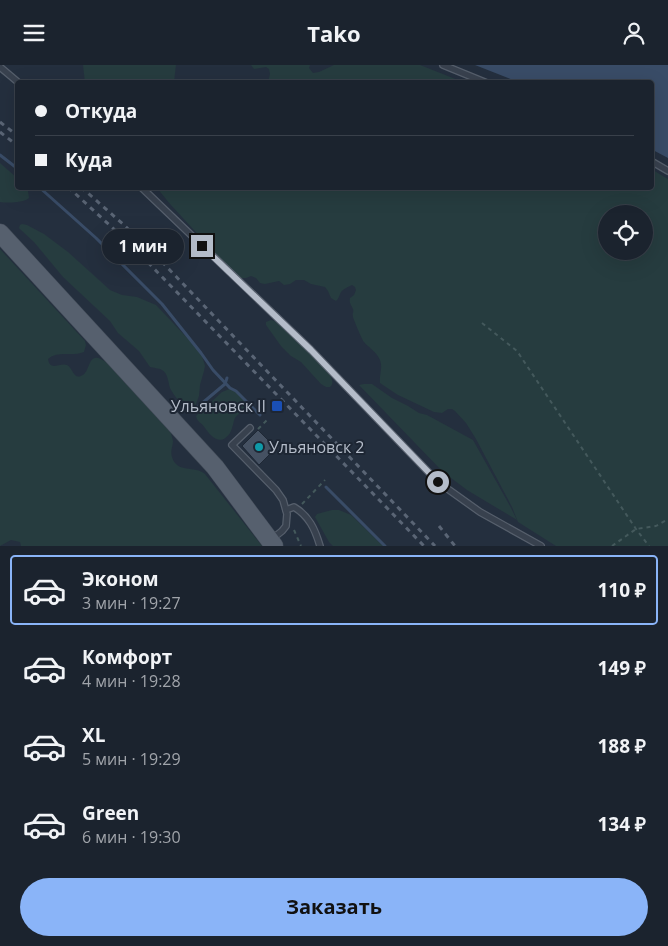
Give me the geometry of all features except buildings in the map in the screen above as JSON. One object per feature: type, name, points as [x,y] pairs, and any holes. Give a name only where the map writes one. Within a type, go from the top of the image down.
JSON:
[{"type":"main road","points":[[0,233],[215,467],[272,543]]},
{"type":"lane","points":[[443,65],[480,80]]},
{"type":"lane","points":[[0,67],[15,80]]},
{"type":"lane","points":[[654,163],[668,171]]},
{"type":"lane","points":[[144,190],[311,350],[438,482],[480,512],[541,546]]},
{"type":"lane","points":[[250,428],[232,445],[281,495],[286,509],[286,526],[272,543]]},
{"type":"lane","points":[[286,509],[294,507],[307,517],[316,533],[320,546]]},
{"type":"path","points":[[482,323],[517,351],[649,546]]},
{"type":"path","points":[[257,430],[267,421]]},
{"type":"path","points":[[306,500],[324,481]]},
{"type":"path","points":[[612,546],[636,529],[656,526],[668,519]]},
{"type":"path","points":[[287,520],[294,529],[301,546]]},
{"type":"green space","points":[[83,65],[176,65],[174,80],[85,80]]},
{"type":"green space","points":[[251,65],[310,65],[309,68],[313,73],[334,65],[420,65],[458,80],[268,80],[269,69],[266,67],[254,69]]},
{"type":"green space","points":[[0,163],[15,176],[15,190],[27,190],[29,198],[19,202],[0,202]]},
{"type":"green space","points":[[654,171],[668,179],[668,546],[556,546],[518,522],[476,439],[466,423],[455,411],[448,409],[442,413],[434,412],[398,395],[380,383],[380,360],[377,354],[363,340],[353,317],[350,298],[354,295],[355,287],[352,285],[343,290],[336,301],[331,298],[325,287],[311,284],[304,280],[296,280],[284,285],[279,281],[265,284],[260,283],[251,276],[241,278],[228,267],[159,190],[654,190]]},
{"type":"green space","points":[[22,224],[44,234],[68,252],[110,290],[122,295],[137,297],[156,305],[190,341],[202,356],[205,366],[199,396],[193,407],[186,406],[179,401],[170,388],[164,371],[150,367],[139,351],[118,333],[110,321],[63,277],[34,242],[19,228]]},
{"type":"green space","points":[[0,249],[85,341],[84,352],[52,356],[48,359],[49,363],[53,366],[67,365],[78,377],[84,374],[93,359],[101,359],[108,364],[171,433],[173,441],[171,455],[174,462],[178,466],[201,471],[205,474],[262,546],[21,546],[20,542],[11,540],[0,546]]},
{"type":"green space","points":[[275,321],[324,367],[332,380],[330,387],[321,384],[301,362],[291,356],[281,346],[266,325],[266,322]]},
{"type":"green space","points":[[372,384],[419,413],[427,415],[473,440],[517,520],[467,490],[443,472],[359,385]]},
{"type":"green space","points":[[232,388],[244,397],[244,406],[235,418],[230,433],[227,437],[220,440],[211,435],[198,421],[196,416],[222,392]]},
{"type":"green space","points":[[339,510],[351,515],[383,546],[333,546],[315,517],[317,514]]},
{"type":"water","points":[[475,65],[668,65],[668,158],[654,151],[654,80],[513,80]]},
{"type":"waterway","points":[[0,155],[15,167]]},
{"type":"waterway","points":[[42,190],[96,238],[162,304],[213,370],[260,415]]},
{"type":"waterway","points":[[194,410],[225,384],[227,378]]},
{"type":"waterway","points":[[326,487],[385,546]]},
{"type":"railway","points":[[0,122],[15,134]]},
{"type":"railway","points":[[0,132],[15,144]]},
{"type":"railway","points":[[71,190],[128,242],[424,546]]},
{"type":"railway","points":[[84,190],[164,264],[435,546]]},
{"type":"railway","points":[[439,526],[455,546]]},
{"type":"place","name":"Ульяновск II","points":[[277,406]]},
{"type":"place","name":"Ульяновск 2","points":[[259,447]]},
{"type":"route","points":[[202,246],[311,350],[438,482]]}]
